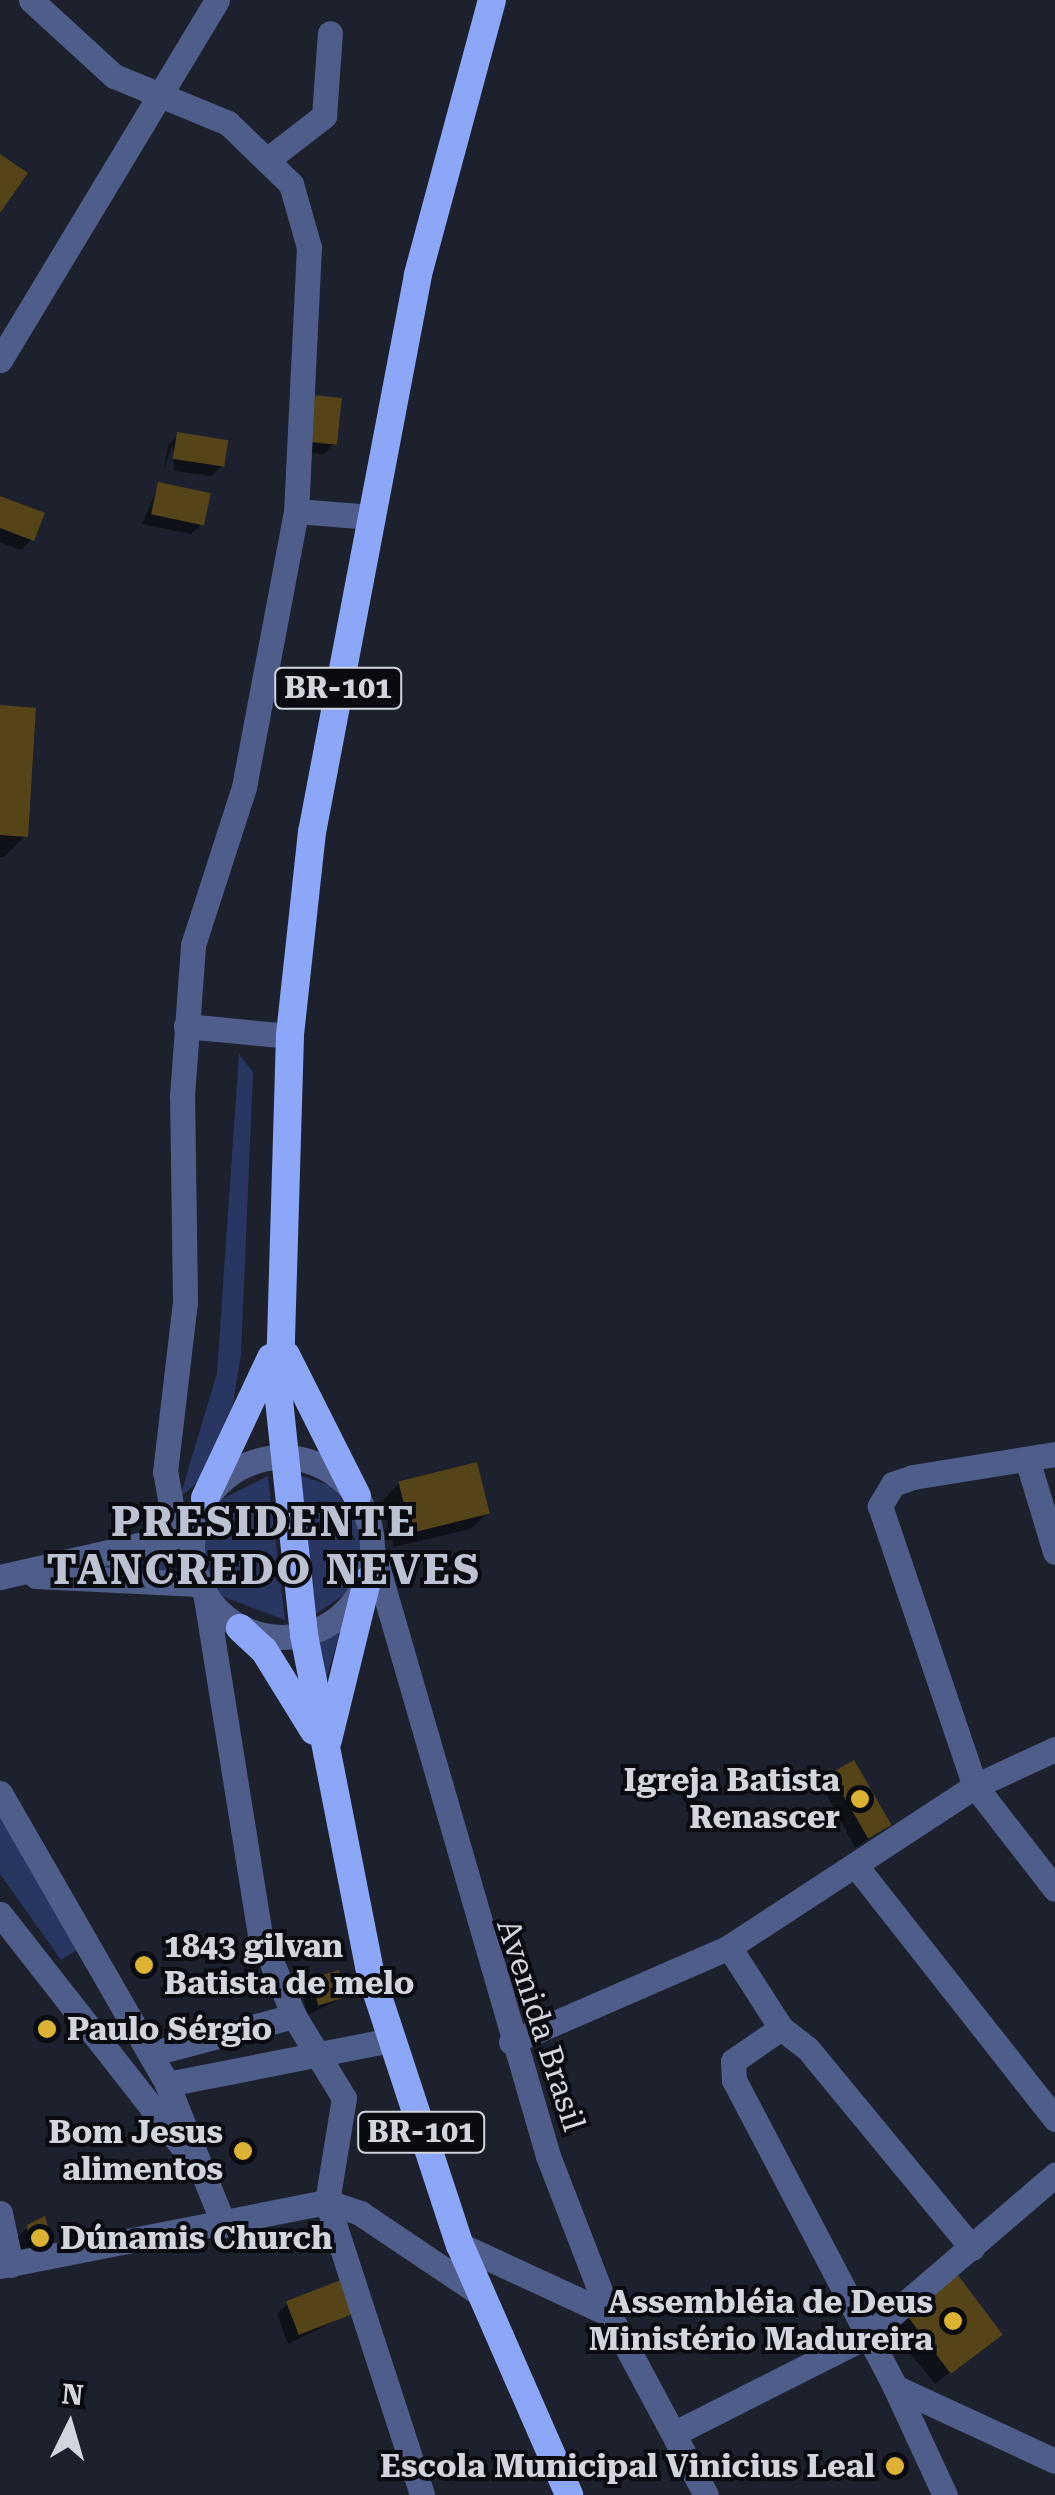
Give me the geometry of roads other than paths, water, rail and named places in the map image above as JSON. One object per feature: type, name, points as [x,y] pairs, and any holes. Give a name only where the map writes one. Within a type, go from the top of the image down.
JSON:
[{"type":"highway","name":"BR-101","points":[[492,0],[418,275],[312,832],[290,1036],[279,1332],[281,1456],[304,1636],[391,2040],[460,2245],[569,2495]]},
{"type":"highway","points":[[279,1332],[315,1428],[358,1496]]},
{"type":"highway","points":[[205,1498],[244,1431],[279,1332]]},
{"type":"highway","points":[[326,1751],[367,1581]]},
{"type":"highway","points":[[240,1628],[264,1650],[326,1751]]},
{"type":"street","points":[[31,0],[114,76],[153,96],[228,122],[272,156],[292,184],[309,247],[296,512],[244,787],[198,911],[186,1026],[185,1303],[165,1492],[192,1529],[260,1934],[294,2016],[319,2056],[347,2120],[327,2202],[422,2495]]},
{"type":"street","points":[[0,360],[22,316],[153,96],[217,0]]},
{"type":"street","points":[[272,156],[324,116],[330,34]]},
{"type":"street","points":[[0,300],[22,316]]},
{"type":"street","points":[[296,512],[372,516]]},
{"type":"street","points":[[186,1026],[290,1036]]},
{"type":"street","points":[[1055,1454],[914,1477],[894,1484],[880,1506],[975,1786],[1055,1890]]},
{"type":"street","points":[[192,1529],[205,1498],[226,1476],[281,1456],[310,1461],[358,1496]]},
{"type":"street","points":[[1028,1459],[1055,1552]]},
{"type":"street","name":"Avenida Brasil","points":[[358,1496],[511,2042],[609,2314],[706,2495]]},
{"type":"street","points":[[5,1576],[192,1529]]},
{"type":"street","points":[[5,1576],[202,1591],[240,1628],[304,1636],[330,1624],[367,1581],[373,1552]]},
{"type":"street","points":[[511,2042],[729,1947],[975,1786],[1055,1749]]},
{"type":"street","points":[[0,1793],[167,2084],[224,2225]]},
{"type":"street","points":[[856,1866],[1055,2118]]},
{"type":"street","points":[[0,1914],[197,2166]]},
{"type":"street","points":[[729,1947],[781,2028],[850,2089],[972,2248]]},
{"type":"street","points":[[150,2054],[294,2016]]},
{"type":"street","points":[[781,2028],[732,2060],[734,2080],[895,2387],[945,2495]]},
{"type":"street","points":[[167,2084],[391,2040]]},
{"type":"street","points":[[675,2433],[867,2336],[1055,2175]]},
{"type":"street","points":[[0,2214],[6,2266],[327,2202],[360,2213],[479,2293]]},
{"type":"street","points":[[460,2245],[609,2314]]},
{"type":"street","points":[[895,2387],[1055,2460]]},
{"type":"place","name":"Igreja Batista Renascer","points":[[860,1799]]},
{"type":"place","name":"1843 gilvan Batista de melo","points":[[144,1965]]},
{"type":"place","name":"Paulo Sérgio","points":[[47,2029]]},
{"type":"place","name":"Bom Jesus alimentos","points":[[243,2151]]},
{"type":"place","name":"Dúnamis Church","points":[[40,2238]]},
{"type":"place","name":"Assembléia de Deus Ministério Madureira","points":[[953,2321]]},
{"type":"place","name":"Escola Municipal Vinicius Leal","points":[[895,2466]]},
{"type":"district","name":"PRESIDENTE TANCREDO NEVES","points":[[264,1546]]}]
